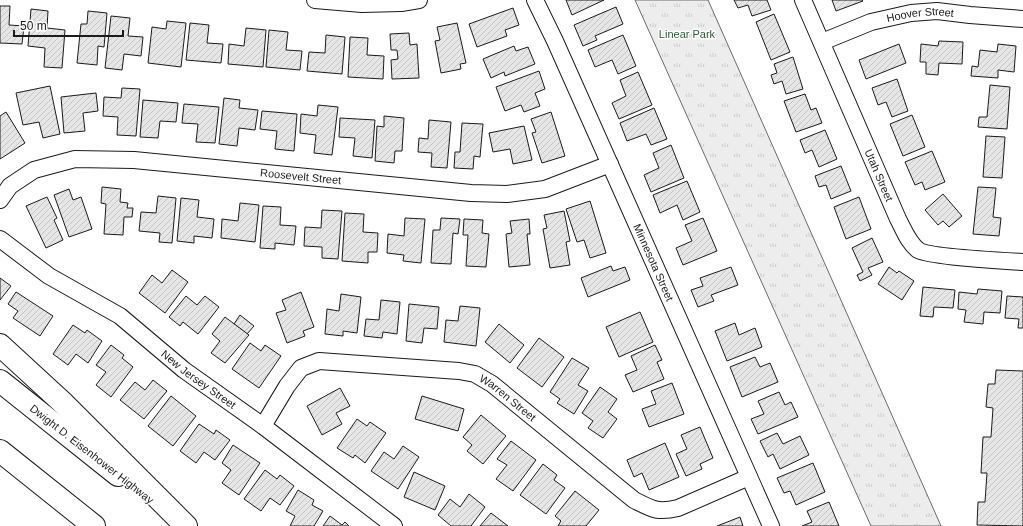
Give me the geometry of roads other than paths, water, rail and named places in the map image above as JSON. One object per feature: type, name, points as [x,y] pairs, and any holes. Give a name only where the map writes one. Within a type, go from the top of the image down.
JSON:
[{"type":"highway","points":[[0,345],[62,402],[185,526]]},
{"type":"highway","name":"Dwight D. Eisenhower Highway","points":[[0,381],[185,526]]},
{"type":"highway","points":[[1,452],[94,526]]},
{"type":"street","points":[[315,0],[362,4],[401,3],[419,0]]},
{"type":"street","name":"Minnesota Street","points":[[535,0],[610,164],[771,526]]},
{"type":"street","name":"Utah Street","points":[[803,0],[908,240],[919,251],[934,255],[1023,262]]},
{"type":"street","name":"Hoover Street","points":[[822,42],[871,22],[911,13],[937,11],[1023,19]]},
{"type":"street","name":"Roosevelt Street","points":[[0,200],[10,186],[34,170],[75,159],[134,160],[471,192],[507,194],[544,189],[610,164]]},
{"type":"street","name":"New Jersey Street","points":[[0,239],[49,276],[120,316],[184,370],[262,426],[394,526]]},
{"type":"street","name":"Warren Street","points":[[262,426],[287,386],[301,368],[320,361],[459,371],[475,374],[492,384],[634,500],[652,509],[666,511],[678,508],[749,478]]},
{"type":"park label","name":"Linear Park","points":[[687,34]]}]
